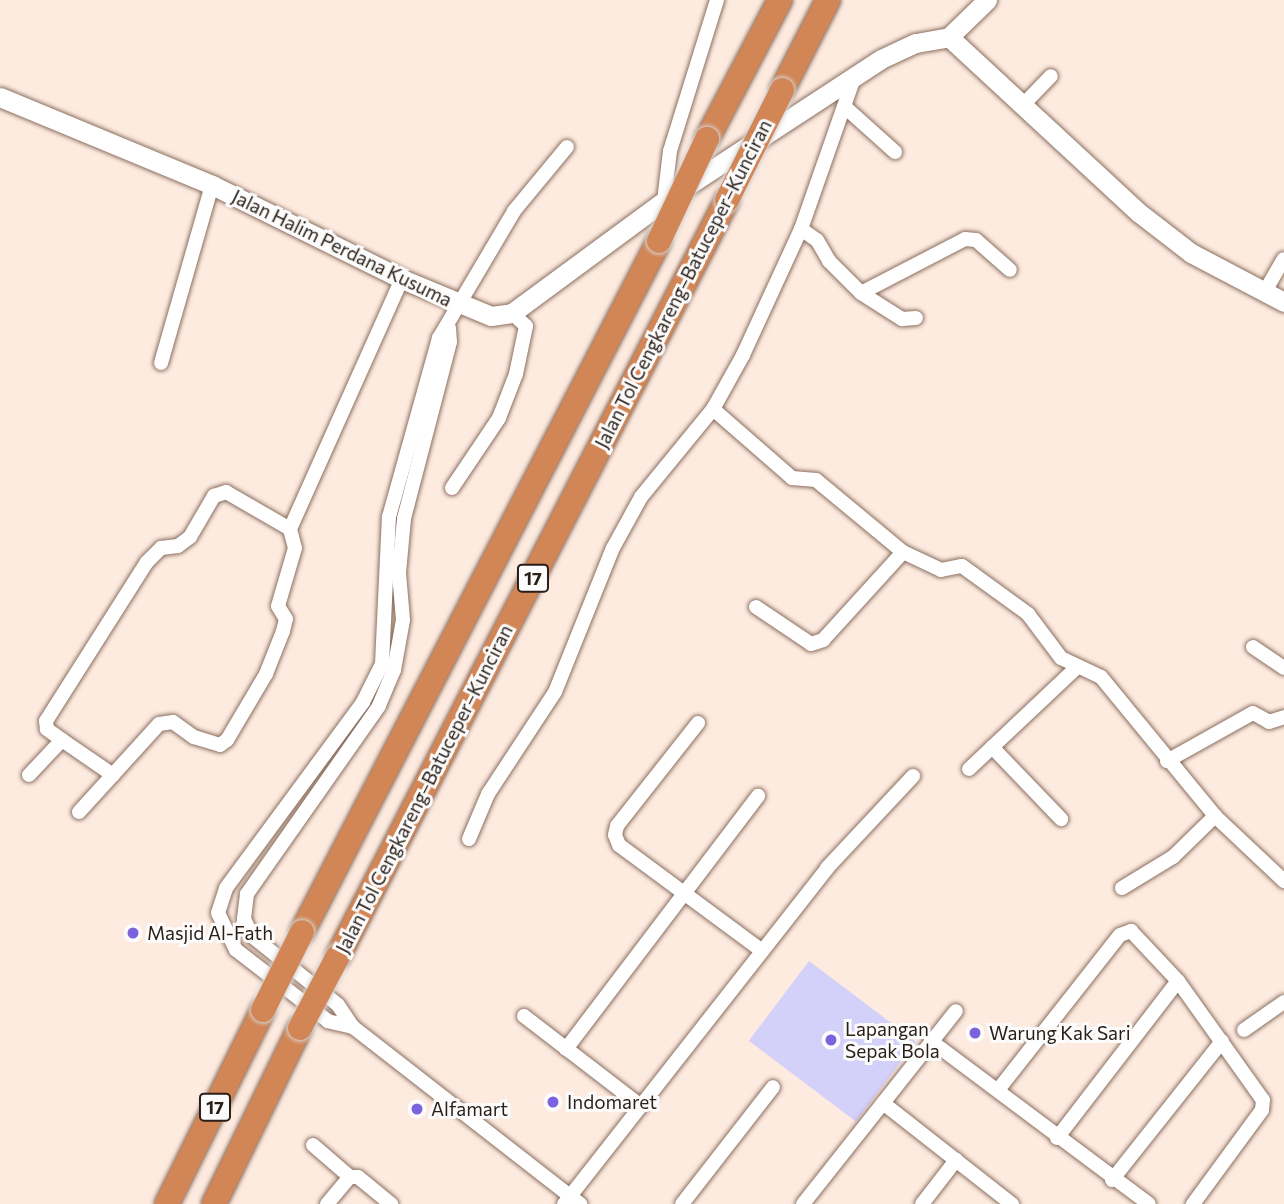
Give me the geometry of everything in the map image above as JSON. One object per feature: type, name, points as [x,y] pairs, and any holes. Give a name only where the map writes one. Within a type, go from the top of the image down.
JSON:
[{"type":"highway","name":"17","points":[[167,1204],[302,932],[659,241],[780,0]]},
{"type":"highway","name":"Jalan Tol Cengkareng–Batuceper–Kunciran","points":[[214,1204],[300,1028],[828,0]]},
{"type":"main road","points":[[512,313],[664,201],[854,78],[916,43],[949,37],[987,0]]},
{"type":"main road","points":[[949,37],[1138,212],[1191,253],[1284,302]]},
{"type":"main road","name":"Jalan Halim Perdana Kusuma","points":[[0,97],[212,186],[457,305],[491,316],[512,313]]},
{"type":"street","points":[[664,201],[670,151],[717,0]]},
{"type":"street","points":[[1023,105],[1051,76]]},
{"type":"street","points":[[469,839],[488,794],[555,692],[612,548],[641,497],[713,409],[801,229],[846,108],[854,78]]},
{"type":"street","points":[[846,108],[895,152]]},
{"type":"street","points":[[567,147],[514,212],[457,305],[449,328],[450,342],[404,519],[399,573],[403,620],[394,670],[379,706],[242,906],[252,936],[338,1004],[353,1027],[571,1201],[641,1106],[827,868],[913,776]]},
{"type":"street","points":[[161,363],[212,186]]},
{"type":"street","points":[[801,229],[817,240],[830,261],[861,293],[902,319],[916,318]]},
{"type":"street","points":[[861,293],[965,239],[976,240],[1010,270]]},
{"type":"street","points":[[1264,293],[1284,259]]},
{"type":"street","points":[[79,812],[159,724],[173,722],[194,737],[220,745],[227,740],[266,674],[283,631],[286,619],[278,606],[295,548],[290,529],[402,279]]},
{"type":"street","points":[[452,488],[499,418],[516,374],[526,326],[512,313]]},
{"type":"street","points":[[353,1027],[328,1021],[236,950],[218,913],[226,888],[363,702],[382,664],[388,517],[439,338],[449,328]]},
{"type":"street","points":[[713,409],[792,478],[816,480],[903,552],[941,570],[956,564],[980,577],[1028,614],[1061,657],[1076,668],[1101,677],[1167,761],[1215,816],[1284,881]]},
{"type":"street","points":[[113,775],[47,729],[46,721],[147,562],[161,548],[178,547],[190,537],[214,496],[226,492],[290,529]]},
{"type":"street","points":[[756,607],[811,644],[823,640],[903,552]]},
{"type":"street","points":[[1253,647],[1284,668]]},
{"type":"street","points":[[969,769],[1076,668]]},
{"type":"street","points":[[1167,761],[1253,713],[1269,722],[1284,717]]},
{"type":"street","points":[[698,723],[617,825],[615,835],[619,845],[762,951]]},
{"type":"street","points":[[29,775],[62,740]]},
{"type":"street","points":[[992,747],[1061,819]]},
{"type":"street","points":[[566,1049],[758,796]]},
{"type":"street","points":[[1122,888],[1172,857],[1215,816]]},
{"type":"street","points":[[998,1090],[1120,935],[1131,931],[1141,938],[1178,981],[1263,1100],[1262,1110],[1193,1204]]},
{"type":"street","points":[[1057,1138],[1178,981]]},
{"type":"street","points":[[1244,1030],[1284,1002]]},
{"type":"street","points":[[803,1204],[956,1011]]},
{"type":"street","points":[[524,1016],[641,1106]]},
{"type":"street","points":[[931,1041],[1112,1180],[1149,1204]]},
{"type":"street","points":[[1112,1180],[1222,1041]]},
{"type":"street","points":[[682,1204],[773,1087]]},
{"type":"street","points":[[883,1103],[1012,1204]]},
{"type":"street","points":[[313,1145],[350,1177],[358,1177],[391,1204]]},
{"type":"street","points":[[922,1204],[956,1160]]},
{"type":"street","points":[[327,1204],[350,1177]]},
{"type":"shaded area","name":"Lapangan Sepak Bola","points":[[809,961],[916,1042],[856,1122],[749,1041]]},
{"type":"place","name":"Masjid Al-Fath","points":[[133,933]]},
{"type":"place","name":"Warung Kak Sari","points":[[975,1033]]},
{"type":"place","name":"Lapangan Sepak Bola","points":[[831,1040]]},
{"type":"place","name":"Indomaret","points":[[553,1102]]},
{"type":"place","name":"Alfamart","points":[[417,1109]]}]
